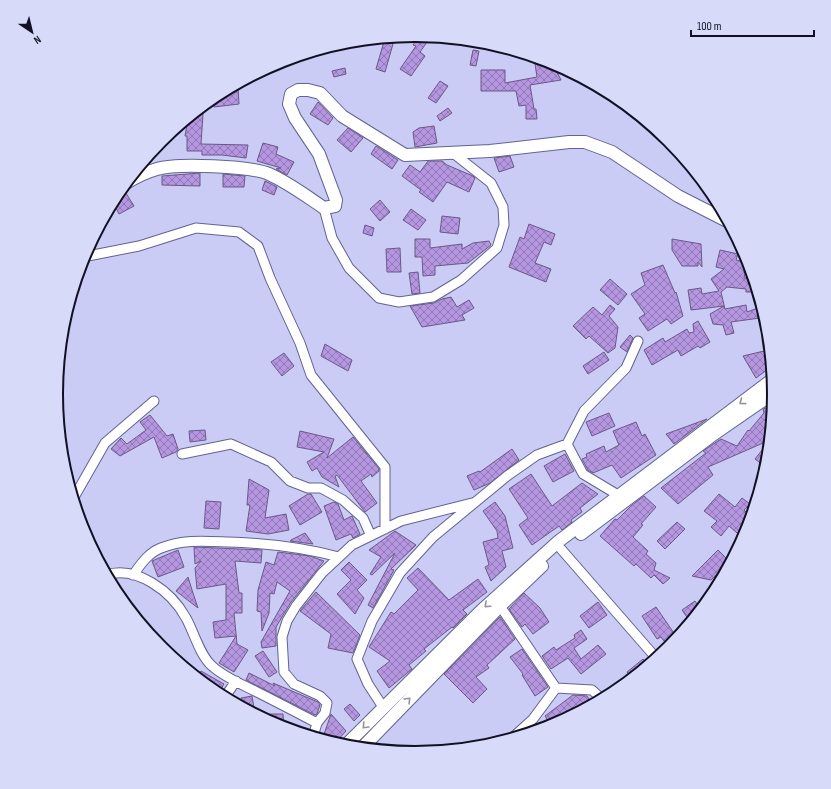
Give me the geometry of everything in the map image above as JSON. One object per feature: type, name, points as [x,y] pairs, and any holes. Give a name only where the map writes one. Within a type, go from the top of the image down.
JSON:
[{"type":"street","points":[[324,208],[334,206],[336,200],[319,154],[295,118],[289,104],[291,94],[298,90],[308,90],[320,93],[342,116],[405,155],[454,153],[585,142],[612,152],[678,196],[721,218]]},
{"type":"street","points":[[138,177],[158,168],[240,168],[268,174],[302,192],[324,208],[332,238],[349,268],[379,298],[399,302],[433,297],[461,280],[497,248],[504,225],[503,207],[491,182],[454,153]]},
{"type":"street","points":[[92,255],[139,246],[196,228],[239,232],[258,246],[270,278],[300,343],[311,375],[384,467],[385,529]]},
{"type":"street","points":[[383,707],[368,684],[357,659],[372,621],[400,573],[433,536],[507,476],[537,456],[567,444],[584,411],[626,368],[638,342]]},
{"type":"street","points":[[366,744],[500,606],[561,549],[622,497],[768,384]]},
{"type":"street","points":[[350,741],[482,610],[559,541],[768,397]]},
{"type":"street","points":[[77,492],[105,443],[154,401]]},
{"type":"street","points":[[182,454],[231,444],[271,462],[290,481],[308,488],[321,488],[343,500],[363,518],[372,536]]},
{"type":"street","points":[[567,444],[583,474],[622,497]]},
{"type":"street","points":[[314,732],[317,723],[325,713],[326,703],[320,696],[294,684],[284,672],[282,637],[287,621],[296,606],[322,572],[352,545],[401,521],[475,503]]},
{"type":"street","points":[[133,575],[144,559],[160,548],[188,541],[274,544],[313,550],[339,557]]},
{"type":"street","points":[[561,549],[654,654]]},
{"type":"street","points":[[112,574],[124,572],[147,579],[167,594],[186,617],[198,644],[212,666],[236,681],[317,723]]},
{"type":"street","points":[[500,606],[556,688]]},
{"type":"street","points":[[228,693],[236,681]]},
{"type":"street","points":[[556,688],[592,690],[598,696]]},
{"type":"street","points":[[521,731],[533,719],[556,688]]},
{"type":"building","points":[[415,42],[427,42],[420,52],[425,56],[411,76],[400,69],[416,46],[413,45]]},
{"type":"building","points":[[393,43],[385,72],[376,69],[383,44]]},
{"type":"building","points":[[473,50],[479,51],[476,66],[470,65]]},
{"type":"building","points":[[535,64],[557,72],[561,80],[530,85],[537,119],[526,119],[526,105],[519,106],[516,91],[481,91],[481,70],[505,70],[505,83],[537,77]]},
{"type":"building","points":[[345,68],[346,74],[334,77],[332,71]]},
{"type":"building","points":[[440,81],[448,86],[436,103],[428,98]]},
{"type":"building","points":[[238,90],[239,104],[214,107],[220,101]]},
{"type":"building","points":[[318,102],[333,118],[328,125],[310,114]]},
{"type":"building","points":[[448,108],[452,113],[440,121],[437,116]]},
{"type":"building","points":[[203,114],[201,144],[248,145],[246,158],[222,155],[202,155],[202,151],[187,151],[187,136],[185,136],[187,126]]},
{"type":"building","points":[[434,126],[437,143],[415,147],[413,132],[419,128]]},
{"type":"building","points":[[348,128],[363,138],[351,152],[337,140]]},
{"type":"building","points":[[263,143],[278,147],[276,154],[294,162],[287,175],[276,169],[281,168],[257,161]]},
{"type":"building","points":[[376,146],[398,160],[392,169],[371,154]]},
{"type":"building","points":[[510,156],[514,167],[499,172],[494,158]]},
{"type":"building","points":[[428,161],[442,161],[447,165],[473,176],[475,178],[469,192],[447,182],[433,202],[419,192],[421,190],[402,176],[410,165],[420,172]]},
{"type":"building","points":[[200,173],[200,186],[162,185],[162,176]]},
{"type":"building","points":[[223,174],[245,176],[244,187],[223,187]]},
{"type":"building","points":[[265,181],[277,187],[274,195],[262,190]]},
{"type":"building","points":[[126,193],[134,206],[119,214],[116,208]]},
{"type":"building","points":[[380,200],[390,212],[380,221],[370,209]]},
{"type":"building","points":[[411,209],[426,220],[418,230],[403,220]]},
{"type":"building","points":[[442,216],[460,218],[458,234],[440,232]]},
{"type":"building","points":[[529,224],[555,234],[551,245],[544,242],[535,263],[551,269],[546,282],[509,267],[520,237],[524,239]]},
{"type":"building","points":[[365,225],[374,228],[372,236],[363,233]]},
{"type":"building","points":[[415,239],[430,239],[430,248],[462,244],[462,249],[473,243],[489,241],[491,245],[468,263],[435,266],[435,275],[423,276],[422,257],[415,257]]},
{"type":"building","points":[[672,239],[701,244],[702,267],[698,262],[698,266],[682,266],[672,250]]},
{"type":"building","points":[[400,248],[401,272],[387,272],[386,249]]},
{"type":"building","points":[[720,250],[738,254],[736,260],[742,262],[745,271],[744,278],[748,278],[752,292],[746,292],[746,289],[727,287],[721,292],[725,309],[746,305],[747,312],[757,308],[759,318],[731,322],[734,333],[726,335],[723,325],[713,324],[710,314],[724,306],[691,310],[688,290],[701,288],[702,294],[719,291],[711,279],[724,269],[716,267]]},
{"type":"building","points":[[663,265],[675,293],[676,292],[683,316],[671,324],[667,319],[648,331],[639,318],[645,314],[631,294],[645,285],[641,273]]},
{"type":"building","points":[[418,272],[420,293],[412,294],[409,273]]},
{"type":"building","points":[[610,279],[627,294],[618,305],[600,290]]},
{"type":"building","points":[[451,297],[457,307],[469,300],[474,308],[462,315],[465,320],[422,327],[410,306],[434,303]]},
{"type":"building","points":[[610,305],[615,309],[609,316],[618,327],[615,348],[608,353],[589,336],[586,339],[573,326],[593,307],[602,315]]},
{"type":"building","points":[[698,321],[710,342],[700,348],[698,346],[681,356],[678,350],[652,365],[644,350],[663,338],[665,342],[687,329],[689,333],[694,332],[693,324]]},
{"type":"building","points":[[630,335],[633,338],[627,352],[620,347]]},
{"type":"building","points":[[325,344],[352,360],[348,371],[321,356]]},
{"type":"building","points":[[764,351],[767,370],[756,378],[743,356]]},
{"type":"building","points":[[604,352],[609,360],[588,374],[583,366]]},
{"type":"building","points":[[284,353],[294,366],[282,376],[271,362]]},
{"type":"building","points":[[767,407],[765,442],[708,467],[713,475],[678,504],[661,488],[706,453],[703,451],[721,439],[737,446],[748,430],[749,431],[764,413],[763,409]]},
{"type":"building","points":[[609,413],[615,426],[592,436],[586,422]]},
{"type":"building","points":[[150,415],[167,436],[173,434],[178,449],[176,452],[162,458],[154,437],[120,456],[111,449],[121,438],[127,444],[146,430],[140,422]]},
{"type":"building","points":[[707,419],[674,444],[666,434]]},
{"type":"building","points":[[636,422],[642,436],[645,434],[656,455],[621,478],[612,465],[593,473],[588,470],[582,459],[587,457],[586,454],[604,446],[606,452],[619,445],[613,431]]},
{"type":"building","points":[[205,430],[206,440],[190,442],[189,431]]},
{"type":"building","points":[[300,431],[334,439],[327,458],[353,437],[379,469],[379,471],[372,477],[371,474],[361,481],[377,503],[365,512],[337,475],[335,476],[339,487],[322,477],[317,468],[312,471],[307,462],[324,452],[297,447]]},
{"type":"building","points":[[764,448],[761,463],[755,459]]},
{"type":"building","points":[[512,449],[519,460],[490,483],[474,490],[467,476],[479,471],[480,472]]},
{"type":"building","points":[[565,454],[574,471],[553,482],[544,466]]},
{"type":"building","points":[[531,474],[552,506],[582,483],[598,494],[580,508],[582,512],[571,520],[572,522],[562,530],[559,526],[532,545],[519,525],[528,518],[509,489]]},
{"type":"building","points":[[249,479],[269,490],[265,518],[286,514],[289,530],[268,534],[246,531],[250,505],[247,505]]},
{"type":"building","points":[[308,494],[311,494],[322,512],[300,525],[289,506]]},
{"type":"building","points":[[719,494],[735,507],[742,498],[750,504],[744,510],[747,513],[739,534],[729,526],[721,536],[711,527],[717,521],[704,511]]},
{"type":"building","points":[[644,496],[656,507],[641,524],[643,525],[633,537],[648,551],[646,554],[656,563],[654,570],[670,578],[663,584],[654,575],[651,578],[636,564],[634,566],[600,536],[615,519],[617,520]]},
{"type":"building","points":[[206,501],[221,502],[219,529],[204,528]]},
{"type":"building","points":[[334,502],[338,504],[344,520],[352,516],[360,534],[353,538],[351,534],[336,540],[324,506]]},
{"type":"building","points":[[495,502],[505,516],[513,548],[502,551],[506,567],[491,581],[485,567],[489,565],[483,542],[498,538],[497,531],[483,511]]},
{"type":"building","points":[[677,522],[685,529],[665,549],[657,541]]},
{"type":"building","points":[[395,531],[416,545],[391,569],[394,570],[373,608],[368,605],[395,553],[372,575],[370,574],[381,557],[369,550]]},
{"type":"building","points":[[305,533],[313,544],[290,541],[291,540]]},
{"type":"building","points":[[194,547],[262,550],[261,563],[235,561],[239,593],[242,593],[242,613],[234,613],[237,644],[248,650],[234,672],[219,663],[236,636],[215,638],[213,622],[226,620],[226,584],[197,589],[195,568],[201,561],[195,564]]},
{"type":"building","points":[[178,550],[184,567],[158,577],[152,561]]},
{"type":"building","points":[[718,550],[727,559],[718,577],[716,575],[711,580],[692,576]]},
{"type":"building","points":[[278,552],[310,556],[324,561],[291,602],[276,627],[276,646],[262,648],[261,642],[290,591],[277,582],[274,594],[270,593],[269,613],[262,631],[261,612],[257,611],[258,590],[266,562],[274,565]]},
{"type":"building","points":[[349,562],[367,580],[357,590],[364,598],[355,614],[337,594],[351,580],[341,570]]},
{"type":"building","points":[[418,568],[449,600],[478,579],[487,592],[463,610],[467,614],[453,628],[452,627],[424,649],[426,651],[409,665],[412,669],[389,688],[377,671],[390,661],[369,647],[391,612],[394,614],[418,590],[407,578]]},
{"type":"building","points":[[188,577],[192,590],[198,608],[176,591]]},
{"type":"building","points":[[316,592],[360,635],[353,653],[328,648],[331,634],[300,611]]},
{"type":"building","points":[[524,593],[540,608],[549,622],[533,634],[525,624],[522,627],[509,609]]},
{"type":"building","points":[[695,601],[698,605],[688,618],[682,610]]},
{"type":"building","points":[[598,602],[607,615],[589,628],[580,616]]},
{"type":"building","points":[[656,607],[674,634],[666,643],[661,637],[657,639],[642,616]]},
{"type":"building","points":[[500,617],[515,639],[487,665],[489,668],[476,677],[487,689],[473,703],[444,674]]},
{"type":"building","points":[[581,630],[587,639],[574,648],[581,659],[598,645],[606,654],[581,674],[568,658],[551,669],[542,656],[554,647],[556,650],[575,638],[574,635]]},
{"type":"building","points":[[522,649],[548,687],[535,696],[522,675],[523,674],[510,657]]},
{"type":"building","points":[[263,651],[277,672],[269,677],[255,656]]},
{"type":"building","points":[[643,659],[645,662],[629,675],[627,672]]},
{"type":"building","points":[[201,671],[224,684],[221,689],[200,673]]},
{"type":"building","points":[[249,673],[275,686],[273,683],[318,702],[320,705],[317,714],[315,715],[246,680]]},
{"type":"building","points":[[573,695],[587,696],[590,701],[548,721],[545,716]]},
{"type":"building","points":[[252,696],[254,708],[242,701],[241,698]]},
{"type":"building","points":[[350,704],[360,715],[354,721],[344,709]]},
{"type":"building","points":[[270,714],[283,714],[283,721],[281,720]]},
{"type":"building","points":[[331,714],[346,731],[339,738],[324,735]]}]
